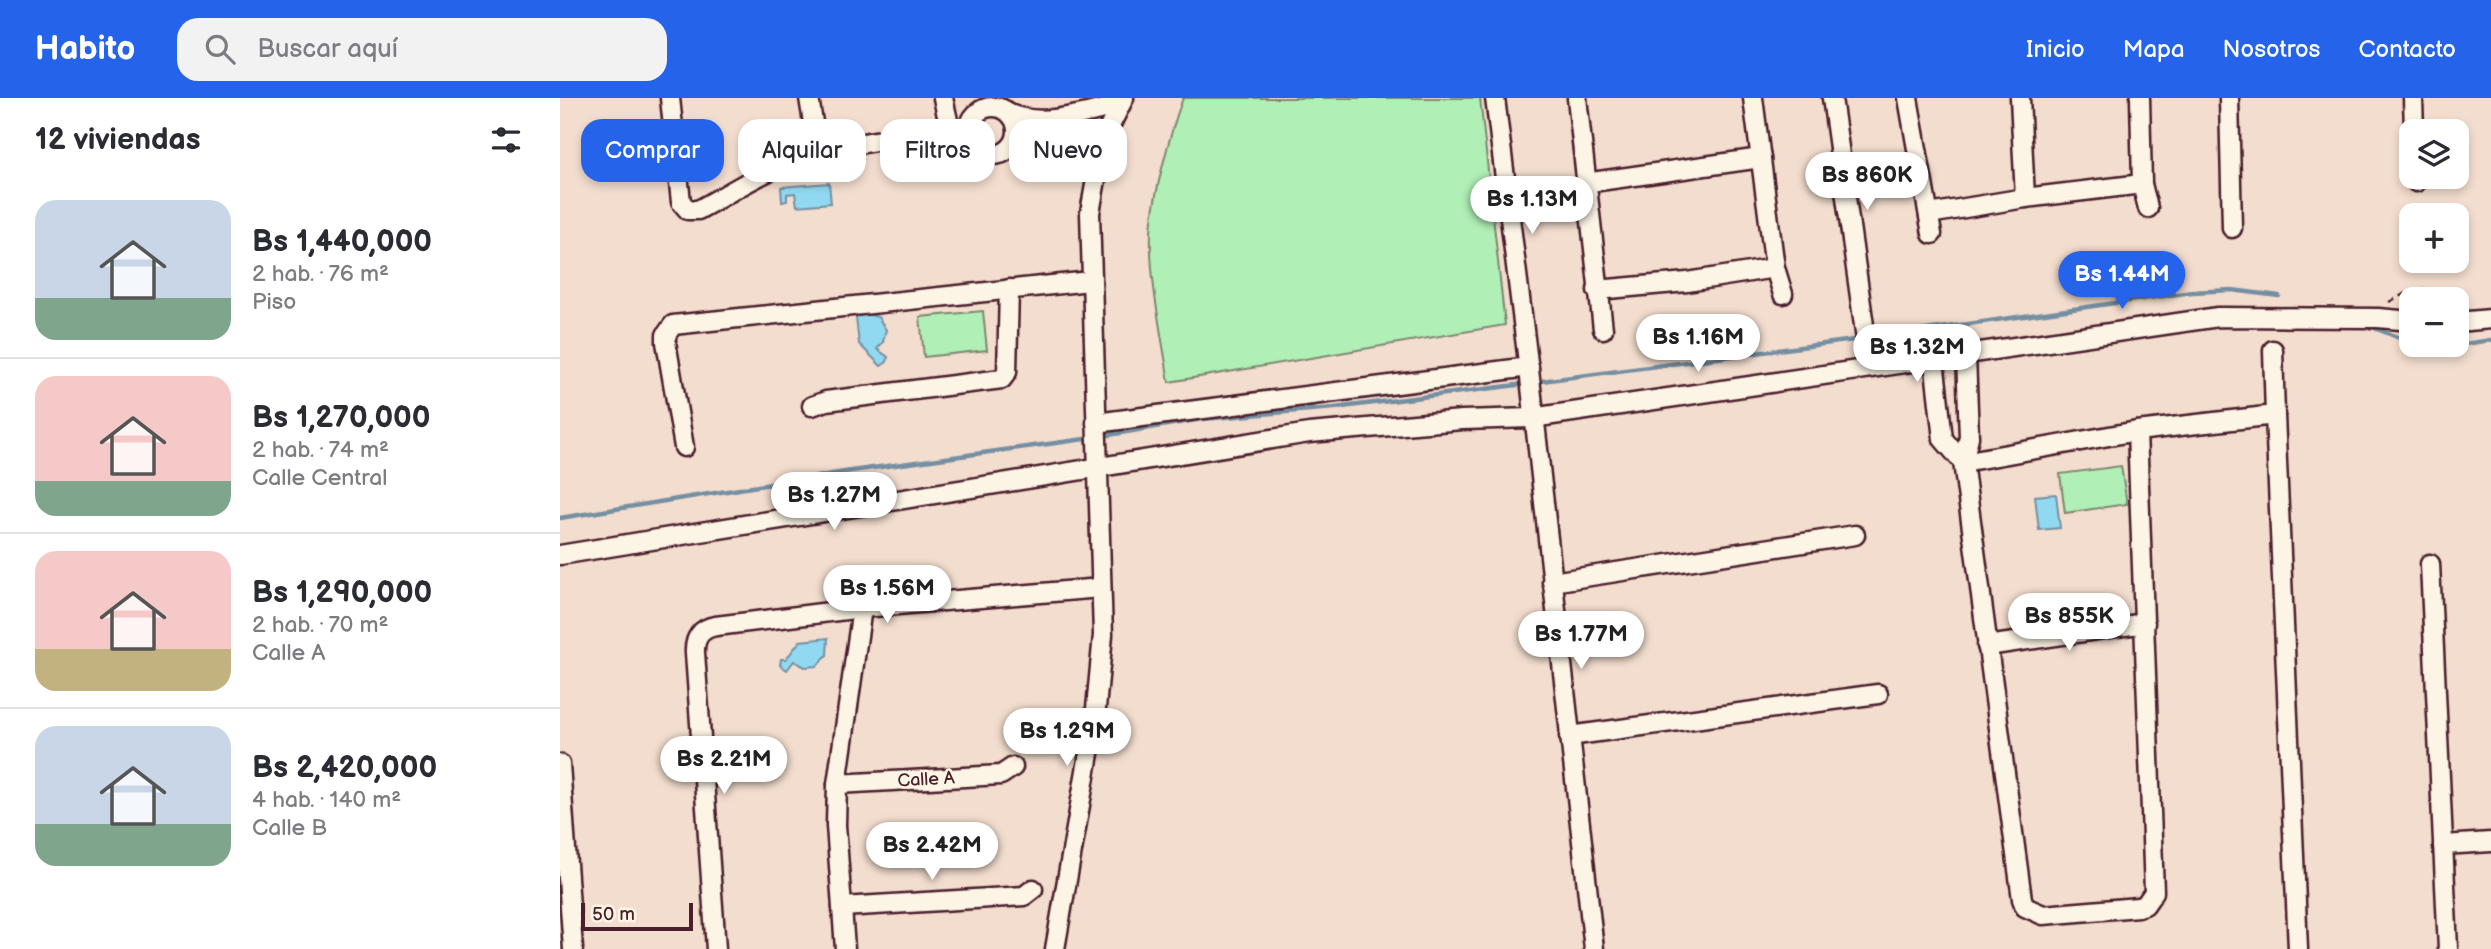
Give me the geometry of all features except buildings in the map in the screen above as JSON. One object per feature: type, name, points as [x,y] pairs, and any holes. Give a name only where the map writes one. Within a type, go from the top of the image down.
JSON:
[{"type":"street","points":[[670,98],[681,202],[688,210],[698,211],[750,182]]},
{"type":"street","points":[[809,98],[812,119]]},
{"type":"street","points":[[943,98],[953,119]]},
{"type":"street","points":[[1495,98],[1594,949]]},
{"type":"street","points":[[1577,98],[1603,329]]},
{"type":"street","points":[[1754,98],[1775,268],[1783,294]]},
{"type":"street","points":[[1832,98],[1868,360]]},
{"type":"street","points":[[1908,98],[1932,234]]},
{"type":"street","points":[[2020,98],[2025,198]]},
{"type":"street","points":[[2140,98],[2143,184],[2148,208]]},
{"type":"street","points":[[2229,98],[2232,229]]},
{"type":"street","points":[[2413,98],[2414,119]]},
{"type":"street","points":[[973,119],[983,109],[998,107],[1027,121],[1059,118],[1121,102]]},
{"type":"street","points":[[1113,119],[1121,102]]},
{"type":"street","points":[[1012,115],[1014,119]]},
{"type":"street","points":[[1585,183],[1761,158]]},
{"type":"street","points":[[1055,949],[1095,719],[1103,635],[1090,281],[1090,213],[1096,182]]},
{"type":"street","points":[[1929,215],[2025,198],[2143,184]]},
{"type":"street","points":[[1597,290],[1687,282],[1775,268]]},
{"type":"street","points":[[684,447],[666,342],[666,335],[673,325],[1090,281]]},
{"type":"street","points":[[812,406],[826,401],[1002,379],[1007,372],[1009,289]]},
{"type":"street","points":[[560,555],[1309,433],[1462,420],[1532,418],[1868,360],[1934,360],[2218,317],[2399,320]]},
{"type":"street","points":[[2469,321],[2491,319]]},
{"type":"street","points":[[2273,350],[2298,949]]},
{"type":"street","points":[[1966,356],[1969,437],[1963,462],[2022,899],[2021,909],[2043,915],[2138,907],[2145,905],[2154,892],[2137,431]]},
{"type":"street","points":[[1934,360],[1943,439],[1963,462]]},
{"type":"street","points":[[1096,423],[1529,373]]},
{"type":"street","points":[[1963,462],[2137,431],[2276,415]]},
{"type":"street","points":[[1552,582],[1855,536]]},
{"type":"street","points":[[2430,564],[2448,949]]},
{"type":"street","points":[[716,949],[695,653],[698,637],[705,629],[862,608],[1101,588]]},
{"type":"street","points":[[845,949],[835,824],[837,783],[862,608]]},
{"type":"street","points":[[1987,646],[2145,623]]},
{"type":"street","points":[[1569,736],[1878,694]]},
{"type":"street","points":[[560,764],[573,949]]},
{"type":"street","name":"Calle A","points":[[837,783],[1001,775],[1013,767]]},
{"type":"street","points":[[2443,845],[2491,842]]},
{"type":"street","points":[[842,907],[1024,895],[1033,889]]},
{"type":"path","points":[[2378,318],[2390,300],[2399,296]]},
{"type":"green space","points":[[1183,98],[1480,98],[1505,325],[1169,382],[1154,288],[1151,233],[1163,165]]},
{"type":"green space","points":[[983,311],[987,350],[924,357],[920,317]]},
{"type":"green space","points":[[2121,466],[2127,504],[2065,513],[2060,474]]},
{"type":"water","points":[[829,183],[831,203],[797,206],[795,193],[787,194],[787,201],[782,202],[781,187]]},
{"type":"water","points":[[867,314],[878,317],[886,330],[883,342],[877,349],[888,357],[887,362],[881,366],[859,344],[856,317]]},
{"type":"water","points":[[2056,494],[2060,528],[2039,530],[2035,496]]},
{"type":"water","points":[[828,638],[827,655],[817,666],[805,667],[794,661],[787,670],[780,665],[781,659],[786,659],[800,641]]},
{"type":"waterway","points":[[1870,338],[2192,292],[2232,290],[2279,296]]},
{"type":"waterway","points":[[2367,325],[2399,338]]},
{"type":"waterway","points":[[1534,382],[1862,339]]},
{"type":"waterway","points":[[2469,343],[2491,340]]},
{"type":"waterway","points":[[1109,435],[1202,419],[1334,408],[1525,384]]},
{"type":"waterway","points":[[560,518],[851,471],[1085,439]]}]
